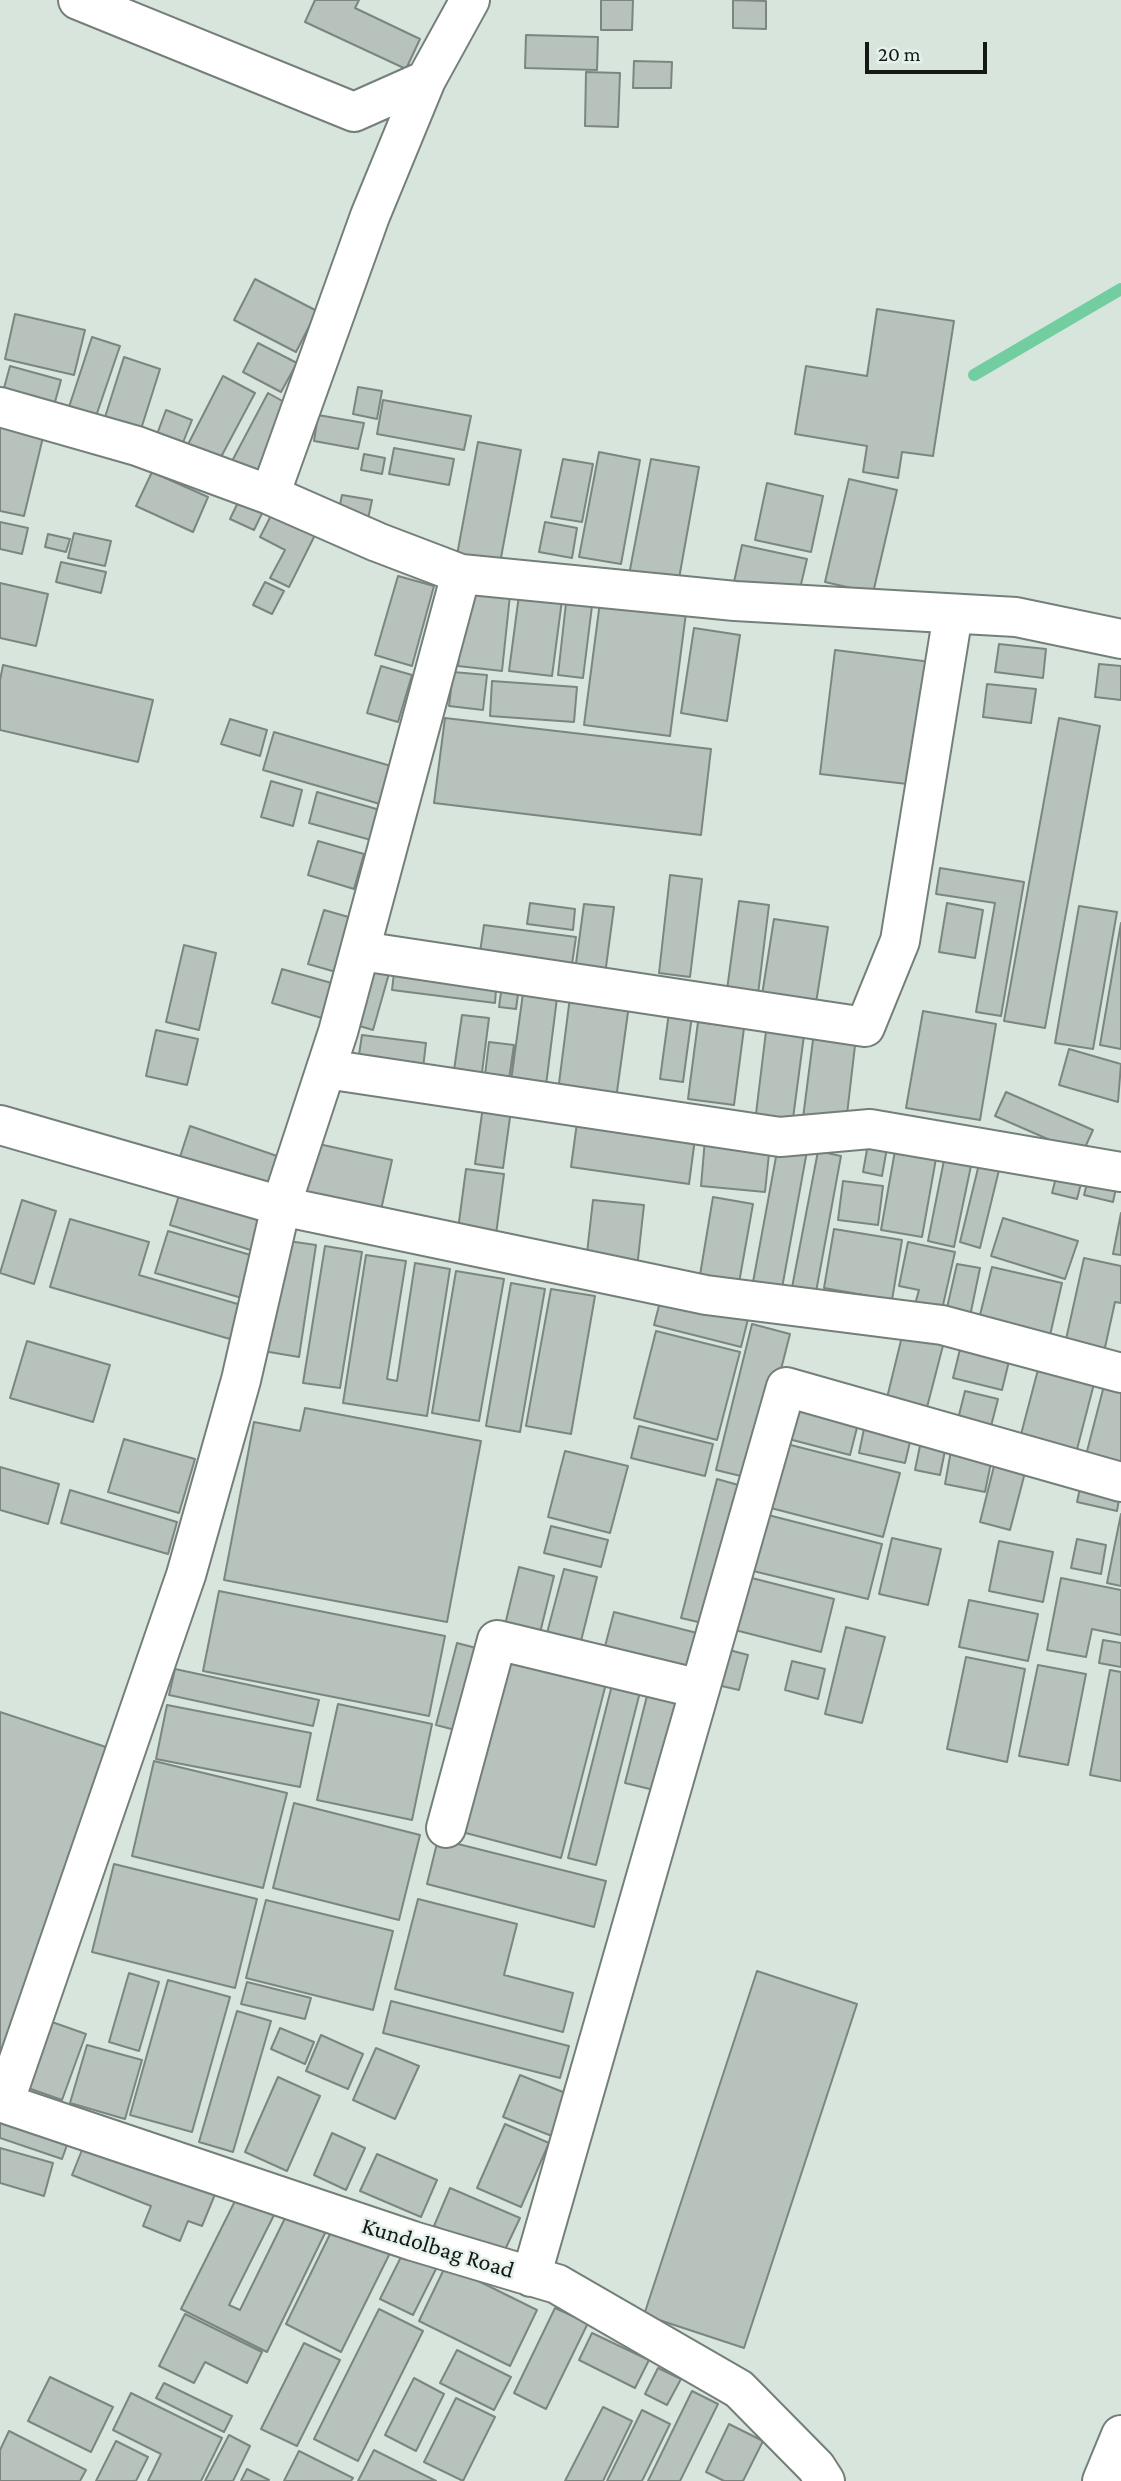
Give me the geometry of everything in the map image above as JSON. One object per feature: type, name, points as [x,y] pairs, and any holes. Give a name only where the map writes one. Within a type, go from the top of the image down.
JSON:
[{"type":"street","points":[[78,0],[354,112],[426,80]]},
{"type":"street","points":[[270,495],[370,216],[426,80],[470,0]]},
{"type":"street","points":[[0,407],[137,446],[270,495],[377,542],[461,574],[735,601],[1016,617],[1121,639]]},
{"type":"street","points":[[2,2102],[186,1575],[241,1380],[281,1206],[361,951],[461,574]]},
{"type":"street","points":[[361,951],[864,1027],[900,941],[953,614]]},
{"type":"street","points":[[326,1069],[780,1138],[870,1129],[1121,1172]]},
{"type":"street","points":[[0,1125],[281,1206],[706,1295],[942,1325],[1121,1373]]},
{"type":"street","points":[[531,2277],[786,1387],[1121,1482]]},
{"type":"street","points":[[446,1828],[497,1640],[700,1689]]},
{"type":"street","name":"Kundolbag Road","points":[[2,2102],[413,2241],[556,2284],[739,2389],[816,2467],[825,2481]]},
{"type":"street","points":[[1102,2481],[1121,2435]]},
{"type":"building","points":[[315,0],[359,0],[355,8],[420,39],[406,69],[305,22]]},
{"type":"building","points":[[601,0],[633,0],[632,30],[601,30]]},
{"type":"building","points":[[733,0],[766,1],[766,29],[733,28]]},
{"type":"building","points":[[526,35],[598,37],[597,70],[525,68]]},
{"type":"building","points":[[634,61],[672,62],[671,88],[633,88]]},
{"type":"building","points":[[586,72],[620,73],[618,127],[585,126]]},
{"type":"building","points":[[255,279],[317,311],[296,352],[234,320]]},
{"type":"building","points":[[877,309],[954,321],[933,456],[902,452],[898,478],[863,472],[867,446],[795,434],[806,366],[867,376]]},
{"type":"building","points":[[15,314],[85,330],[74,375],[5,359]]},
{"type":"building","points":[[92,337],[120,346],[93,425],[66,416]]},
{"type":"building","points":[[258,343],[297,363],[281,392],[243,372]]},
{"type":"building","points":[[124,357],[160,369],[136,445],[100,433]]},
{"type":"building","points":[[10,366],[61,380],[52,413],[1,399]]},
{"type":"building","points":[[223,376],[255,393],[213,472],[182,456]]},
{"type":"building","points":[[358,387],[382,391],[377,419],[353,414]]},
{"type":"building","points":[[268,393],[295,408],[259,478],[231,463]]},
{"type":"building","points":[[383,400],[471,416],[464,450],[377,434]]},
{"type":"building","points":[[166,410],[192,420],[178,455],[153,445]]},
{"type":"building","points":[[318,415],[364,423],[358,449],[314,441]]},
{"type":"building","points":[[0,422],[44,433],[24,516],[0,511]]},
{"type":"building","points":[[478,442],[521,450],[500,563],[457,555]]},
{"type":"building","points":[[394,448],[454,459],[449,485],[389,474]]},
{"type":"building","points":[[599,452],[640,460],[621,564],[579,557]]},
{"type":"building","points":[[364,454],[385,458],[382,474],[361,470]]},
{"type":"building","points":[[563,459],[593,464],[582,522],[551,517]]},
{"type":"building","points":[[651,459],[699,467],[678,584],[629,575]]},
{"type":"building","points":[[152,472],[208,497],[193,532],[136,506]]},
{"type":"building","points":[[849,479],[897,490],[873,593],[825,582]]},
{"type":"building","points":[[767,483],[823,496],[811,552],[755,540]]},
{"type":"building","points":[[243,492],[267,503],[254,530],[230,519]]},
{"type":"building","points":[[342,495],[372,500],[368,519],[338,514]]},
{"type":"building","points":[[277,504],[319,527],[289,587],[270,578],[285,550],[260,537]]},
{"type":"building","points":[[0,522],[28,528],[22,554],[0,549]]},
{"type":"building","points":[[545,522],[577,528],[572,558],[539,552]]},
{"type":"building","points":[[74,533],[111,541],[105,566],[68,558]]},
{"type":"building","points":[[48,534],[70,539],[66,552],[45,547]]},
{"type":"building","points":[[742,545],[807,559],[798,597],[734,582]]},
{"type":"building","points":[[61,562],[106,572],[101,593],[56,582]]},
{"type":"building","points":[[398,576],[434,586],[412,666],[375,655]]},
{"type":"building","points":[[265,582],[284,591],[272,614],[253,605]]},
{"type":"building","points":[[0,583],[48,594],[36,646],[0,638]]},
{"type":"building","points":[[467,590],[510,595],[502,671],[458,666]]},
{"type":"building","points":[[519,595],[562,600],[552,676],[509,671]]},
{"type":"building","points":[[600,602],[686,613],[670,736],[584,725]]},
{"type":"building","points":[[566,603],[592,606],[583,678],[558,675]]},
{"type":"building","points":[[694,628],[740,635],[727,721],[681,713]]},
{"type":"building","points":[[999,644],[1046,649],[1043,678],[995,672]]},
{"type":"building","points":[[835,650],[931,662],[916,785],[820,774]]},
{"type":"building","points":[[1099,664],[1121,666],[1121,700],[1095,697]]},
{"type":"building","points":[[3,665],[153,700],[138,762],[0,730],[0,680]]},
{"type":"building","points":[[381,666],[412,675],[398,722],[367,713]]},
{"type":"building","points":[[453,672],[487,675],[483,710],[449,706]]},
{"type":"building","points":[[492,681],[577,687],[574,722],[490,716]]},
{"type":"building","points":[[987,684],[1036,689],[1031,723],[983,717]]},
{"type":"building","points":[[445,718],[711,749],[701,835],[434,803]]},
{"type":"building","points":[[1059,718],[1100,726],[1045,1028],[1004,1021]]},
{"type":"building","points":[[230,719],[267,730],[260,756],[221,744]]},
{"type":"building","points":[[274,732],[391,766],[380,804],[263,770]]},
{"type":"building","points":[[271,781],[302,790],[293,826],[261,817]]},
{"type":"building","points":[[317,792],[380,810],[371,840],[309,823]]},
{"type":"building","points":[[318,841],[364,854],[354,889],[308,875]]},
{"type":"building","points":[[940,868],[1024,882],[1001,1016],[976,1012],[995,903],[936,894]]},
{"type":"building","points":[[670,875],[702,879],[690,977],[659,973]]},
{"type":"building","points":[[739,901],[769,905],[758,994],[727,990]]},
{"type":"building","points":[[530,903],[575,909],[573,930],[527,924]]},
{"type":"building","points":[[947,903],[983,910],[975,958],[939,952]]},
{"type":"building","points":[[584,904],[614,907],[604,982],[574,978]]},
{"type":"building","points":[[1079,906],[1117,912],[1093,1049],[1055,1043]]},
{"type":"building","points":[[324,910],[359,920],[343,974],[308,964]]},
{"type":"building","points":[[774,919],[828,927],[816,1003],[762,995]]},
{"type":"building","points":[[1121,923],[1121,1049],[1100,1045]]},
{"type":"building","points":[[484,925],[576,937],[571,971],[479,959]]},
{"type":"building","points":[[184,945],[216,953],[199,1030],[166,1022]]},
{"type":"building","points":[[364,956],[392,963],[373,1030],[346,1022]]},
{"type":"building","points":[[395,964],[497,977],[495,1003],[392,990]]},
{"type":"building","points":[[282,969],[335,984],[325,1019],[272,1003]]},
{"type":"building","points":[[502,985],[519,987],[516,1009],[499,1007]]},
{"type":"building","points":[[524,986],[558,990],[545,1093],[510,1088]]},
{"type":"building","points":[[570,997],[629,1005],[615,1106],[557,1099]]},
{"type":"building","points":[[670,1005],[693,1008],[683,1082],[660,1079]]},
{"type":"building","points":[[923,1011],[996,1024],[980,1120],[906,1108]]},
{"type":"building","points":[[462,1015],[489,1018],[480,1088],[452,1084]]},
{"type":"building","points":[[698,1022],[744,1028],[734,1105],[688,1099]]},
{"type":"building","points":[[767,1023],[805,1028],[792,1126],[755,1122]]},
{"type":"building","points":[[156,1030],[198,1039],[187,1085],[146,1076]]},
{"type":"building","points":[[814,1032],[856,1037],[846,1123],[803,1118]]},
{"type":"building","points":[[362,1035],[426,1043],[422,1076],[357,1068]]},
{"type":"building","points":[[489,1042],[514,1045],[508,1086],[484,1083]]},
{"type":"building","points":[[1069,1049],[1121,1064],[1118,1102],[1059,1085]]},
{"type":"building","points":[[1006,1092],[1093,1130],[1082,1154],[995,1116]]},
{"type":"building","points":[[484,1099],[512,1103],[503,1168],[475,1164]]},
{"type":"building","points":[[578,1115],[696,1131],[689,1184],[571,1167]]},
{"type":"building","points":[[190,1126],[277,1156],[265,1193],[178,1163]]},
{"type":"building","points":[[705,1139],[770,1144],[765,1192],[701,1186]]},
{"type":"building","points":[[314,1143],[392,1160],[379,1219],[301,1201]]},
{"type":"building","points":[[868,1144],[887,1148],[882,1176],[863,1172]]},
{"type":"building","points":[[896,1145],[937,1153],[922,1237],[881,1230]]},
{"type":"building","points":[[778,1146],[807,1151],[780,1299],[751,1293]]},
{"type":"building","points":[[818,1151],[841,1156],[814,1303],[790,1298]]},
{"type":"building","points":[[945,1155],[972,1161],[954,1247],[928,1241]]},
{"type":"building","points":[[980,1160],[1000,1166],[980,1248],[960,1242]]},
{"type":"building","points":[[1059,1166],[1084,1172],[1077,1199],[1052,1193]]},
{"type":"building","points":[[466,1169],[504,1174],[495,1242],[457,1237]]},
{"type":"building","points":[[1090,1172],[1118,1179],[1113,1202],[1084,1195]]},
{"type":"building","points":[[843,1181],[883,1186],[878,1225],[838,1220]]},
{"type":"building","points":[[182,1185],[266,1211],[254,1251],[170,1225]]},
{"type":"building","points":[[713,1197],[753,1204],[737,1294],[698,1287]]},
{"type":"building","points":[[22,1200],[56,1211],[34,1284],[0,1273]]},
{"type":"building","points":[[593,1200],[644,1205],[637,1268],[586,1262]]},
{"type":"building","points":[[1121,1213],[1121,1255],[1113,1254]]},
{"type":"building","points":[[1003,1218],[1078,1241],[1065,1279],[991,1256]]},
{"type":"building","points":[[70,1219],[149,1242],[139,1275],[241,1305],[230,1339],[50,1287]]},
{"type":"building","points":[[834,1229],[902,1240],[892,1300],[824,1288]]},
{"type":"building","points":[[168,1231],[254,1256],[242,1298],[155,1273]]},
{"type":"building","points":[[281,1240],[316,1245],[299,1357],[263,1351]]},
{"type":"building","points":[[908,1242],[955,1252],[941,1314],[914,1308],[919,1290],[899,1286]]},
{"type":"building","points":[[325,1246],[362,1252],[340,1388],[303,1383]]},
{"type":"building","points":[[366,1255],[406,1261],[387,1379],[397,1381],[415,1263],[450,1269],[427,1416],[343,1403]]},
{"type":"building","points":[[1084,1258],[1121,1266],[1121,1303],[1115,1302],[1104,1352],[1065,1344]]},
{"type":"building","points":[[957,1264],[980,1268],[968,1326],[944,1321]]},
{"type":"building","points":[[992,1267],[1062,1283],[1048,1344],[977,1327]]},
{"type":"building","points":[[456,1271],[504,1279],[479,1421],[432,1413]]},
{"type":"building","points":[[511,1283],[545,1289],[520,1432],[486,1426]]},
{"type":"building","points":[[551,1289],[595,1296],[571,1434],[526,1426]]},
{"type":"building","points":[[661,1298],[748,1319],[741,1347],[654,1325]]},
{"type":"building","points":[[752,1324],[790,1334],[753,1479],[716,1470]]},
{"type":"building","points":[[905,1324],[946,1334],[925,1415],[885,1406]]},
{"type":"building","points":[[656,1331],[740,1352],[717,1440],[634,1418]]},
{"type":"building","points":[[27,1341],[110,1365],[93,1422],[10,1398]]},
{"type":"building","points":[[962,1341],[1011,1353],[1002,1390],[953,1378]]},
{"type":"building","points":[[1040,1362],[1096,1376],[1075,1457],[1019,1442]]},
{"type":"building","points":[[1107,1374],[1121,1378],[1121,1463],[1085,1459]]},
{"type":"building","points":[[965,1391],[998,1399],[989,1434],[956,1427]]},
{"type":"building","points":[[792,1397],[860,1416],[850,1455],[781,1437]]},
{"type":"building","points":[[305,1408],[481,1441],[447,1622],[224,1580],[254,1422],[300,1431]]},
{"type":"building","points":[[866,1419],[913,1429],[905,1463],[859,1453]]},
{"type":"building","points":[[639,1426],[713,1444],[705,1476],[631,1458]]},
{"type":"building","points":[[922,1436],[947,1441],[940,1475],[915,1470]]},
{"type":"building","points":[[124,1439],[195,1459],[179,1513],[108,1492]]},
{"type":"building","points":[[779,1442],[900,1473],[883,1537],[763,1506]]},
{"type":"building","points":[[952,1445],[993,1453],[985,1492],[945,1484]]},
{"type":"building","points":[[565,1451],[628,1466],[610,1533],[548,1517]]},
{"type":"building","points":[[997,1454],[1028,1461],[1010,1530],[980,1522]]},
{"type":"building","points":[[0,1467],[59,1484],[48,1524],[0,1510]]},
{"type":"building","points":[[717,1479],[749,1488],[715,1626],[681,1618]]},
{"type":"building","points":[[1082,1479],[1121,1489],[1117,1511],[1077,1502]]},
{"type":"building","points":[[70,1490],[177,1522],[168,1554],[61,1523]]},
{"type":"building","points":[[764,1514],[882,1544],[868,1599],[749,1570]]},
{"type":"building","points":[[1121,1514],[1121,1586],[1107,1583]]},
{"type":"building","points":[[551,1526],[608,1540],[601,1567],[544,1553]]},
{"type":"building","points":[[892,1538],[941,1549],[928,1605],[879,1594]]},
{"type":"building","points":[[1077,1539],[1106,1545],[1101,1574],[1071,1568]]},
{"type":"building","points":[[999,1541],[1053,1552],[1043,1602],[989,1591]]},
{"type":"building","points":[[519,1567],[554,1576],[538,1641],[503,1633]]},
{"type":"building","points":[[564,1569],[597,1577],[581,1641],[547,1633]]},
{"type":"building","points":[[744,1576],[834,1599],[821,1652],[731,1629]]},
{"type":"building","points":[[1061,1578],[1121,1590],[1121,1635],[1092,1629],[1086,1657],[1047,1650]]},
{"type":"building","points":[[219,1591],[445,1636],[429,1716],[203,1671]]},
{"type":"building","points":[[969,1600],[1038,1614],[1028,1661],[959,1647]]},
{"type":"building","points":[[614,1612],[701,1634],[690,1675],[603,1654]]},
{"type":"building","points":[[846,1627],[885,1637],[862,1723],[825,1714]]},
{"type":"building","points":[[1103,1640],[1121,1643],[1121,1667],[1099,1663]]},
{"type":"building","points":[[457,1643],[480,1649],[459,1731],[436,1725]]},
{"type":"building","points":[[510,1647],[609,1672],[561,1858],[462,1832]]},
{"type":"building","points":[[722,1648],[748,1655],[739,1690],[713,1684]]},
{"type":"building","points":[[966,1657],[1025,1669],[1007,1762],[947,1749]]},
{"type":"building","points":[[792,1661],[825,1669],[818,1699],[785,1690]]},
{"type":"building","points":[[1038,1665],[1086,1674],[1068,1765],[1019,1756]]},
{"type":"building","points":[[175,1669],[319,1700],[313,1726],[169,1695]]},
{"type":"building","points":[[1110,1670],[1121,1672],[1121,1781],[1090,1775]]},
{"type":"building","points":[[650,1684],[679,1692],[654,1790],[625,1783]]},
{"type":"building","points":[[612,1685],[640,1692],[596,1865],[568,1858]]},
{"type":"building","points":[[338,1704],[432,1724],[412,1820],[317,1800]]},
{"type":"building","points":[[167,1705],[311,1733],[300,1787],[156,1759]]},
{"type":"building","points":[[0,1712],[118,1751],[0,2076]]},
{"type":"building","points":[[154,1761],[287,1793],[263,1888],[132,1856]]},
{"type":"building","points":[[294,1803],[420,1835],[399,1920],[273,1888]]},
{"type":"building","points":[[438,1839],[606,1881],[594,1927],[427,1884]]},
{"type":"building","points":[[114,1864],[257,1899],[235,1988],[92,1952]]},
{"type":"building","points":[[418,1899],[517,1924],[504,1975],[573,1993],[563,2032],[395,1989]]},
{"type":"building","points":[[266,1900],[393,1931],[373,2010],[246,1978]]},
{"type":"building","points":[[757,1971],[857,2004],[744,2348],[644,2315]]},
{"type":"building","points":[[129,1973],[159,1982],[139,2051],[109,2042]]},
{"type":"building","points":[[168,1980],[230,1997],[192,2132],[130,2115]]},
{"type":"building","points":[[247,1982],[311,1998],[305,2019],[241,2004]]},
{"type":"building","points":[[391,2001],[569,2046],[560,2078],[383,2033]]},
{"type":"building","points":[[237,2011],[271,2021],[233,2152],[199,2142]]},
{"type":"building","points":[[52,2022],[86,2034],[62,2100],[28,2088]]},
{"type":"building","points":[[280,2028],[314,2042],[305,2064],[271,2049]]},
{"type":"building","points":[[321,2035],[363,2054],[348,2089],[306,2071]]},
{"type":"building","points":[[87,2045],[142,2060],[125,2119],[70,2103]]},
{"type":"building","points":[[376,2048],[419,2066],[395,2119],[353,2100]]},
{"type":"building","points":[[520,2075],[568,2094],[552,2136],[503,2117]]},
{"type":"building","points":[[278,2077],[320,2096],[287,2171],[245,2152]]},
{"type":"building","points":[[0,2111],[71,2134],[62,2159],[0,2138]]},
{"type":"building","points":[[505,2124],[549,2143],[521,2207],[477,2188]]},
{"type":"building","points":[[332,2133],[365,2148],[346,2190],[314,2175]]},
{"type":"building","points":[[88,2135],[218,2187],[202,2226],[188,2221],[180,2241],[143,2226],[151,2206],[72,2175]]},
{"type":"building","points":[[0,2148],[53,2163],[44,2196],[0,2183]]},
{"type":"building","points":[[377,2154],[437,2180],[421,2217],[360,2191]]},
{"type":"building","points":[[242,2187],[279,2205],[229,2305],[240,2310],[289,2210],[327,2229],[267,2352],[181,2309]]},
{"type":"building","points":[[450,2188],[520,2218],[502,2256],[434,2226]]},
{"type":"building","points":[[334,2226],[390,2253],[341,2352],[286,2324]]},
{"type":"building","points":[[406,2247],[439,2263],[413,2315],[380,2299]]},
{"type":"building","points":[[446,2265],[537,2310],[510,2366],[419,2321]]},
{"type":"building","points":[[555,2308],[588,2323],[546,2409],[514,2393]]},
{"type":"building","points":[[379,2309],[423,2331],[358,2461],[314,2439]]},
{"type":"building","points":[[185,2314],[262,2352],[247,2383],[205,2362],[194,2383],[159,2366]]},
{"type":"building","points":[[592,2333],[649,2360],[635,2388],[579,2360]]},
{"type":"building","points":[[304,2343],[340,2360],[297,2446],[261,2429]]},
{"type":"building","points":[[457,2350],[511,2377],[494,2410],[440,2383]]},
{"type":"building","points":[[658,2368],[681,2379],[667,2405],[645,2394]]},
{"type":"building","points":[[50,2377],[113,2407],[91,2452],[28,2421]]},
{"type":"building","points":[[414,2378],[444,2394],[416,2451],[385,2435]]},
{"type":"building","points":[[164,2383],[232,2416],[224,2432],[156,2398]]},
{"type":"building","points":[[692,2391],[718,2404],[680,2481],[648,2481]]},
{"type":"building","points":[[131,2393],[222,2438],[201,2481],[148,2481],[161,2454],[113,2430]]},
{"type":"building","points":[[456,2398],[495,2417],[463,2481],[424,2462]]},
{"type":"building","points":[[603,2407],[632,2421],[603,2481],[565,2481]]},
{"type":"building","points":[[642,2410],[670,2424],[642,2481],[607,2481]]},
{"type":"building","points":[[729,2424],[763,2441],[743,2481],[724,2481],[706,2472]]},
{"type":"building","points":[[9,2431],[86,2470],[80,2481],[0,2481],[0,2450]]},
{"type":"building","points":[[229,2435],[250,2446],[233,2481],[205,2481]]},
{"type":"building","points":[[116,2441],[148,2457],[136,2481],[96,2481]]},
{"type":"building","points":[[374,2450],[436,2481],[358,2481]]},
{"type":"building","points":[[299,2451],[353,2478],[351,2481],[284,2481]]},
{"type":"building","points":[[247,2469],[269,2480],[241,2481]]},
{"type":"waterway","points":[[974,375],[1121,289]]}]
